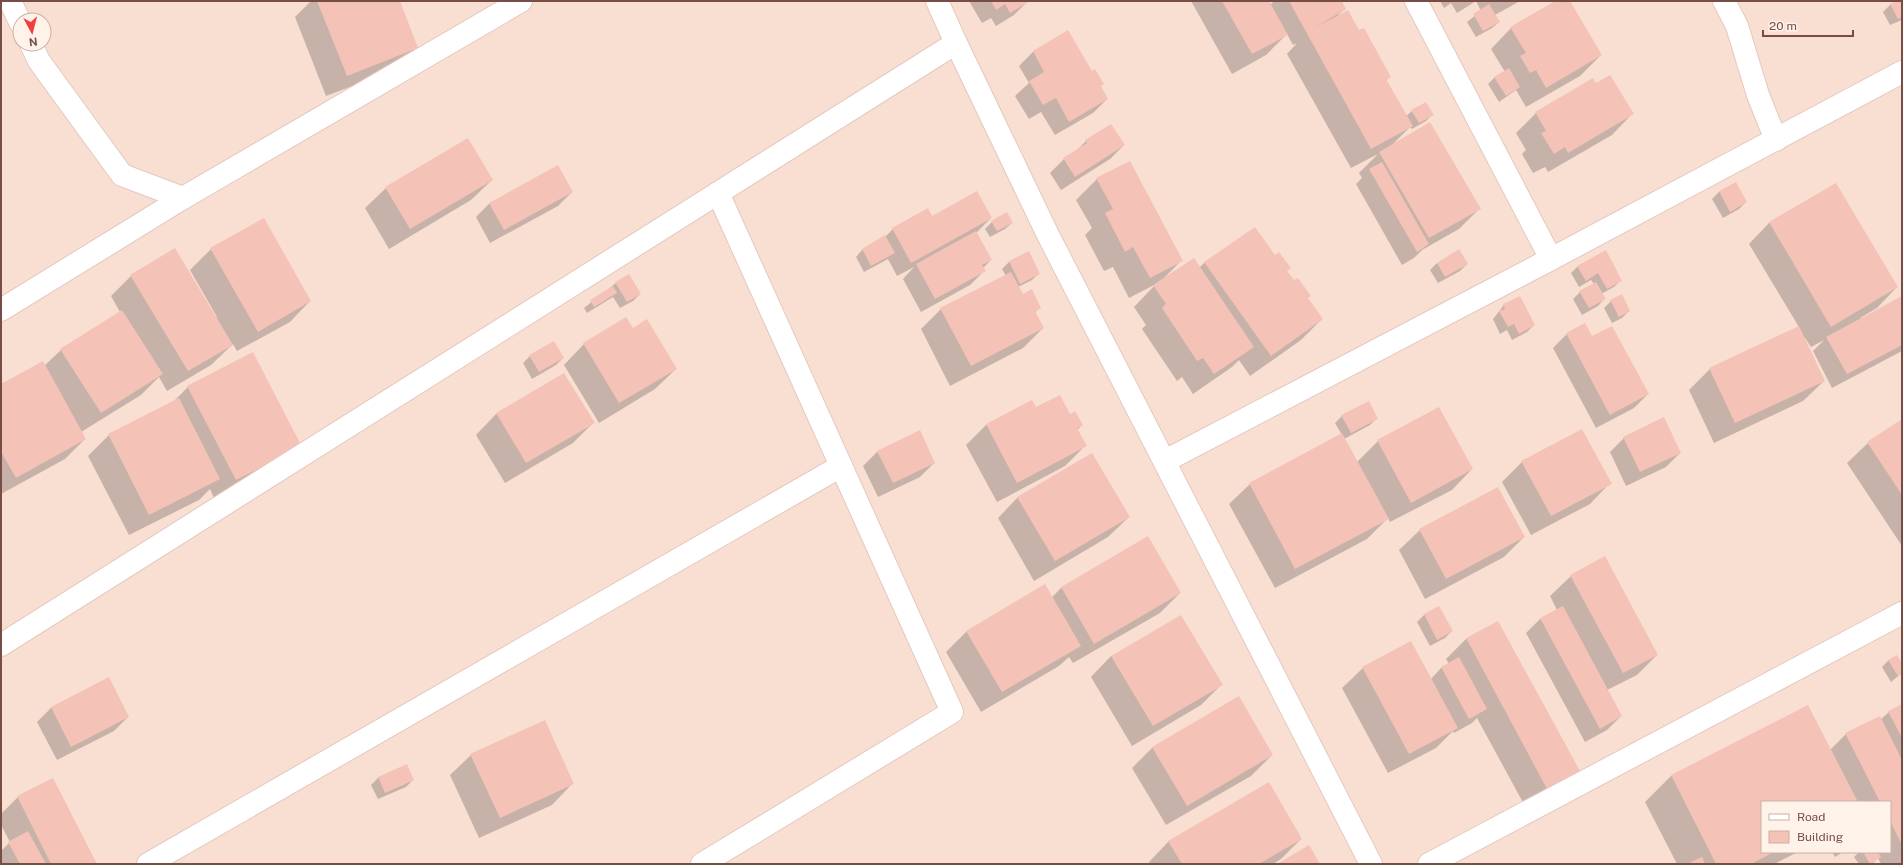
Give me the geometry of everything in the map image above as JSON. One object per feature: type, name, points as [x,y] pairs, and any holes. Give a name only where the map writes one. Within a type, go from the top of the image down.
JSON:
[{"type":"street","points":[[10,1],[15,12]]},
{"type":"street","points":[[1,310],[183,198],[521,1]]},
{"type":"street","points":[[937,1],[1048,235],[1371,864]]},
{"type":"street","points":[[1416,1],[1551,259]]},
{"type":"street","points":[[1724,1],[1738,26],[1758,94],[1776,140]]},
{"type":"street","points":[[1,645],[956,43]]},
{"type":"street","points":[[35,52],[39,61],[122,175],[183,198]]},
{"type":"street","points":[[1165,461],[1551,259],[1902,72]]},
{"type":"street","points":[[702,864],[952,712],[718,193]]},
{"type":"street","points":[[148,864],[841,466]]},
{"type":"street","points":[[1429,864],[1902,613]]},
{"type":"shaded area","points":[[1,1],[1902,1],[1902,864],[1,864]]},
{"type":"building","points":[[317,1],[400,1],[418,48],[347,76]]},
{"type":"building","points":[[991,1],[1030,1],[1010,13],[1005,4],[996,10]]},
{"type":"building","points":[[1222,1],[1269,1],[1288,35],[1252,54]]},
{"type":"building","points":[[1289,1],[1341,1],[1346,9],[1314,28],[1348,10],[1359,30],[1364,28],[1391,77],[1386,79],[1413,126],[1371,149]]},
{"type":"building","points":[[1555,1],[1570,1],[1602,55],[1546,88],[1536,70],[1530,73],[1520,56],[1526,53],[1510,27]]},
{"type":"building","points":[[1896,1],[1902,1],[1902,17],[1898,19],[1890,4]]},
{"type":"building","points":[[1489,4],[1500,22],[1483,31],[1473,14]]},
{"type":"building","points":[[1068,30],[1092,71],[1095,69],[1104,84],[1101,86],[1108,99],[1069,122],[1056,98],[1043,105],[1029,81],[1044,72],[1033,51]]},
{"type":"building","points":[[1509,68],[1520,87],[1506,96],[1494,77]]},
{"type":"building","points":[[1610,75],[1634,114],[1568,153],[1565,147],[1554,154],[1541,133],[1546,131],[1535,112],[1593,78],[1596,83]]},
{"type":"building","points":[[1426,102],[1434,115],[1419,123],[1411,110]]},
{"type":"building","points":[[1430,122],[1481,209],[1429,238],[1379,152]]},
{"type":"building","points":[[1111,124],[1125,145],[1075,177],[1063,158],[1087,143],[1085,140]]},
{"type":"building","points":[[468,138],[493,180],[410,229],[385,187]]},
{"type":"building","points":[[1130,161],[1183,261],[1150,278],[1133,247],[1125,252],[1105,213],[1113,209],[1096,178]]},
{"type":"building","points":[[1382,162],[1429,244],[1417,252],[1369,169]]},
{"type":"building","points":[[558,165],[573,192],[504,230],[489,203]]},
{"type":"building","points":[[1736,182],[1747,202],[1730,212],[1719,191]]},
{"type":"building","points":[[1836,183],[1898,287],[1831,327],[1769,222]]},
{"type":"building","points":[[977,191],[992,218],[911,263],[892,228],[928,208],[932,216]]},
{"type":"building","points":[[1007,212],[1013,223],[997,231],[991,221]]},
{"type":"building","points":[[264,218],[311,301],[258,332],[210,248]]},
{"type":"building","points":[[1255,227],[1275,255],[1279,252],[1291,268],[1287,271],[1294,280],[1298,278],[1311,296],[1308,298],[1323,319],[1271,356],[1204,262]]},
{"type":"building","points":[[976,231],[992,260],[982,265],[986,271],[935,299],[916,264]]},
{"type":"building","points":[[885,235],[895,253],[871,266],[862,249]]},
{"type":"building","points":[[175,248],[233,345],[188,371],[130,275]]},
{"type":"building","points":[[1459,249],[1468,264],[1445,277],[1437,263]]},
{"type":"building","points":[[1606,250],[1622,281],[1607,289],[1598,273],[1586,281],[1577,266]]},
{"type":"building","points":[[1029,251],[1040,274],[1020,284],[1009,261]]},
{"type":"building","points":[[1194,258],[1254,347],[1214,374],[1203,358],[1197,361],[1162,308],[1166,304],[1153,285]]},
{"type":"building","points":[[1011,272],[1023,294],[1032,289],[1041,308],[1035,311],[1044,328],[971,366],[940,308]]},
{"type":"building","points":[[629,274],[641,294],[627,302],[615,282]]},
{"type":"building","points":[[1596,282],[1606,299],[1589,308],[1579,291]]},
{"type":"building","points":[[613,286],[617,293],[594,307],[590,300]]},
{"type":"building","points":[[1622,294],[1630,311],[1619,317],[1610,300]]},
{"type":"building","points":[[1520,296],[1535,325],[1519,334],[1514,324],[1508,327],[1499,311],[1505,309],[1503,304]]},
{"type":"building","points":[[1902,296],[1902,345],[1847,374],[1826,337]]},
{"type":"building","points":[[122,310],[163,374],[101,413],[60,349]]},
{"type":"building","points":[[626,317],[633,328],[647,319],[677,369],[619,403],[583,343]]},
{"type":"building","points":[[1585,323],[1592,336],[1612,326],[1649,394],[1610,415],[1566,333]]},
{"type":"building","points":[[1799,326],[1825,381],[1735,423],[1709,368]]},
{"type":"building","points":[[554,341],[564,358],[539,372],[529,355]]},
{"type":"building","points":[[253,352],[302,447],[236,480],[187,386]]},
{"type":"building","points":[[43,361],[86,439],[16,478],[1,452],[1,384]]},
{"type":"building","points":[[564,373],[595,423],[526,463],[496,413]]},
{"type":"building","points":[[1060,395],[1070,414],[1075,411],[1083,425],[1077,428],[1087,446],[1017,483],[986,424],[1032,400],[1036,407]]},
{"type":"building","points":[[179,398],[220,479],[149,515],[108,434]]},
{"type":"building","points":[[1369,401],[1378,419],[1351,433],[1341,415]]},
{"type":"building","points":[[1439,407],[1473,469],[1411,503],[1377,440]]},
{"type":"building","points":[[1664,417],[1681,453],[1640,472],[1623,437]]},
{"type":"building","points":[[1902,419],[1902,495],[1867,442]]},
{"type":"building","points":[[1582,429],[1612,484],[1551,516],[1521,461]]},
{"type":"building","points":[[920,430],[935,463],[893,483],[877,451]]},
{"type":"building","points":[[1342,433],[1389,519],[1295,569],[1249,483]]},
{"type":"building","points":[[1092,453],[1130,517],[1055,561],[1017,497]]},
{"type":"building","points":[[1498,487],[1525,537],[1446,579],[1419,529]]},
{"type":"building","points":[[1148,536],[1181,593],[1094,644],[1061,587]]},
{"type":"building","points":[[1605,556],[1658,655],[1623,673],[1570,575]]},
{"type":"building","points":[[1045,584],[1081,646],[1002,692],[966,631]]},
{"type":"building","points":[[1439,606],[1453,631],[1437,640],[1424,614]]},
{"type":"building","points":[[1563,606],[1622,716],[1600,729],[1540,618]]},
{"type":"building","points":[[1181,615],[1223,685],[1153,726],[1111,656]]},
{"type":"building","points":[[1498,621],[1580,771],[1547,789],[1466,638]]},
{"type":"building","points":[[1411,641],[1458,728],[1409,754],[1362,667]]},
{"type":"building","points":[[1897,655],[1902,663],[1902,673],[1898,676],[1888,660]]},
{"type":"building","points":[[1459,657],[1487,709],[1469,719],[1441,667]]},
{"type":"building","points":[[109,677],[129,717],[71,747],[51,707]]},
{"type":"building","points":[[1239,696],[1273,755],[1187,806],[1152,747]]},
{"type":"building","points":[[1902,704],[1902,738],[1888,711]]},
{"type":"building","points":[[1808,705],[1857,801],[1761,801],[1761,853],[1772,853],[1751,864],[1716,864],[1671,775]]},
{"type":"building","points":[[1880,716],[1902,760],[1902,845],[1891,823],[1891,801],[1879,801],[1845,733]]},
{"type":"building","points":[[545,720],[574,784],[500,818],[470,754]]},
{"type":"building","points":[[407,764],[414,780],[385,793],[378,777]]},
{"type":"building","points":[[53,778],[97,864],[51,864],[17,796]]},
{"type":"building","points":[[1269,782],[1302,839],[1259,864],[1182,864],[1168,841]]},
{"type":"building","points":[[28,831],[46,864],[20,864],[8,842]]},
{"type":"building","points":[[1309,845],[1320,864],[1277,864]]},
{"type":"building","points":[[1864,853],[1879,853],[1881,857],[1870,864]]},
{"type":"building","points":[[1702,857],[1705,864],[1687,864]]}]
